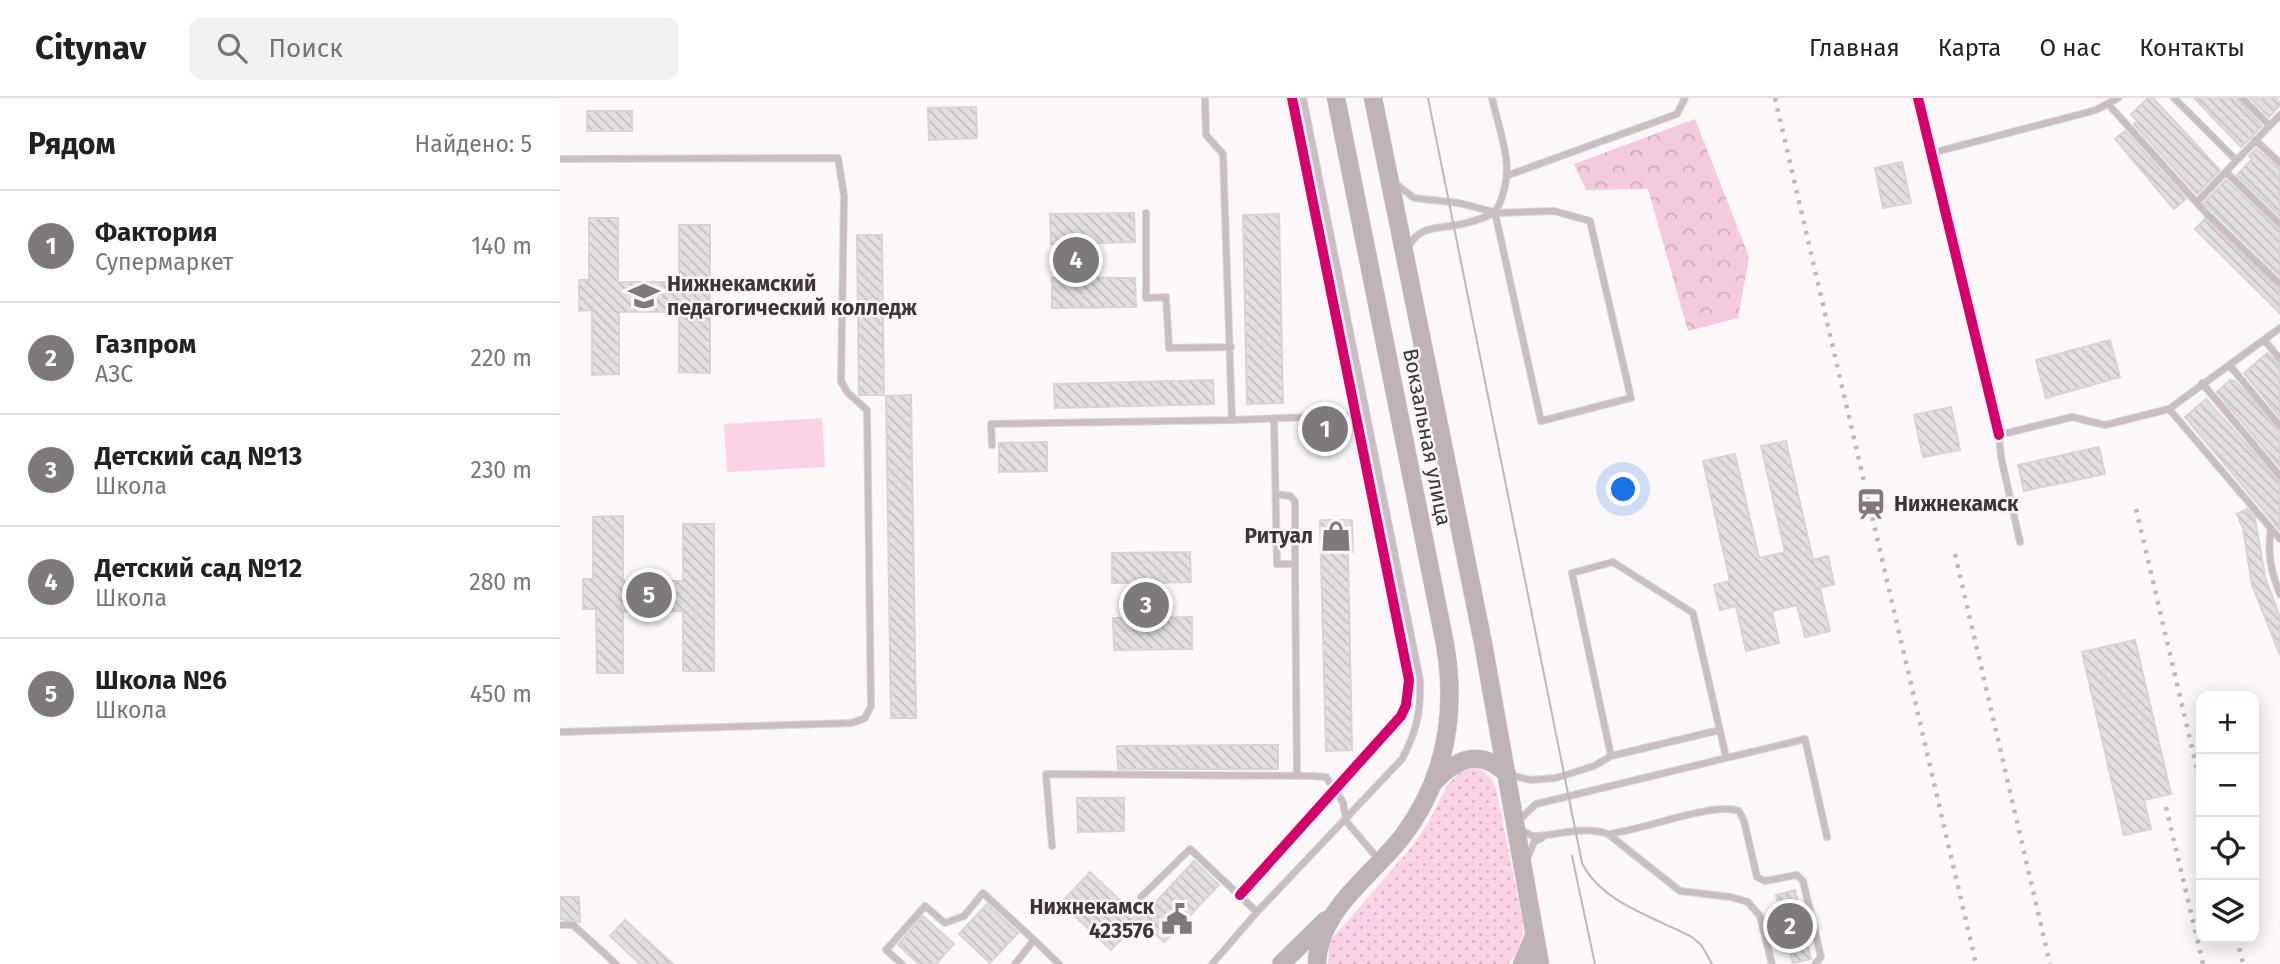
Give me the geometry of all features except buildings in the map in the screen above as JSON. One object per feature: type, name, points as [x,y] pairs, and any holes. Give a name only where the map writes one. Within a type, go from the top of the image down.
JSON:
[{"type":"main road","name":"Вокзальная улица","points":[[1317,964],[1323,935],[1338,908],[1402,837],[1432,784],[1450,721],[1450,672],[1336,98]]},
{"type":"main road","name":"Вокзальная улица","points":[[1373,98],[1517,824],[1540,964]]},
{"type":"main road","name":"Вокзальная улица","points":[[1432,784],[1448,767],[1469,758],[1488,760],[1507,774]]},
{"type":"main road","points":[[1281,964],[1338,908]]},
{"type":"main road","name":"Вокзальная улица","points":[[1522,964],[1533,943],[1535,926]]},
{"type":"street","points":[[1918,98],[1999,435]]},
{"type":"lane","points":[[1205,98],[1206,135],[1223,154],[1232,420]]},
{"type":"lane","points":[[1212,964],[1256,912],[1346,821],[1402,758],[1415,736],[1421,712],[1420,680],[1303,98]]},
{"type":"lane","points":[[1405,255],[1419,233],[1432,227],[1464,224],[1495,213],[1554,211],[1590,221],[1631,398],[1541,422],[1495,213],[1506,194],[1509,175],[1492,98]]},
{"type":"lane","points":[[1509,175],[1677,114],[1685,98]]},
{"type":"lane","points":[[1932,153],[2109,105],[2118,98]]},
{"type":"lane","points":[[2174,98],[2236,160]]},
{"type":"lane","points":[[2242,98],[2269,125]]},
{"type":"lane","points":[[2109,105],[2197,202],[2280,284]]},
{"type":"lane","points":[[2197,202],[2280,115]]},
{"type":"lane","points":[[2255,140],[2280,163]]},
{"type":"lane","points":[[560,159],[838,159],[844,196],[841,381],[867,410],[871,706],[864,718],[852,723],[560,732]]},
{"type":"lane","points":[[2227,173],[2280,224]]},
{"type":"lane","points":[[1390,177],[1414,198],[1428,202],[1460,203],[1495,213]]},
{"type":"lane","points":[[1146,214],[1146,299],[1166,297],[1169,348],[1231,347]]},
{"type":"lane","points":[[2020,542],[2001,457],[1999,435],[2072,417],[2105,425],[2169,410],[2202,383],[2231,367],[2280,328]]},
{"type":"lane","points":[[2265,341],[2280,359]]},
{"type":"lane","points":[[2231,367],[2280,426]]},
{"type":"lane","points":[[2202,383],[2280,476]]},
{"type":"lane","points":[[2169,410],[2280,539]]},
{"type":"lane","points":[[992,445],[991,424],[1366,415]]},
{"type":"lane","points":[[1274,418],[1277,564],[1295,564]]},
{"type":"lane","points":[[1276,494],[1290,496],[1295,501],[1297,776]]},
{"type":"lane","points":[[2271,529],[2268,548],[2270,570],[2280,594]]},
{"type":"lane","points":[[1611,756],[1572,573],[1613,562],[1693,613],[1726,757]]},
{"type":"lane","points":[[1507,774],[1531,780],[1556,778],[1594,766],[1611,756],[1720,730]]},
{"type":"lane","points":[[1772,964],[1760,916],[1748,902],[1731,897],[1680,891],[1608,834],[1595,830],[1575,830],[1532,836],[1517,824],[1536,804],[1805,739],[1828,837]]},
{"type":"lane","points":[[1052,846],[1046,774],[1326,777],[1343,802],[1346,821],[1381,861]]},
{"type":"lane","points":[[1608,834],[1629,832],[1718,808],[1739,811],[1744,821],[1757,877],[1765,881],[1797,875],[1803,881],[1821,957],[1815,964]]},
{"type":"lane","points":[[1524,864],[1534,842],[1546,836]]},
{"type":"lane","points":[[1142,897],[1190,849],[1256,912]]},
{"type":"lane","points":[[902,964],[886,950],[925,906],[945,923],[964,916],[984,893],[1059,964]]},
{"type":"lane","points":[[560,925],[573,925],[616,964]]},
{"type":"lane","points":[[1015,964],[1034,940]]},
{"type":"shaded area","points":[[822,418],[825,467],[727,472],[724,424]]},
{"type":"shaded area","points":[[1478,768],[1491,778],[1496,789],[1523,922],[1520,944],[1512,959],[1508,964],[1328,964],[1330,941],[1409,850],[1427,825],[1448,784],[1462,770]]},
{"type":"green space","points":[[1695,119],[1749,257],[1738,318],[1688,331],[1648,189],[1586,190],[1574,164]]},
{"type":"tram line","points":[[1428,98],[1582,863],[1602,889],[1616,899],[1692,937],[1702,946],[1712,964]]},
{"type":"tram line","points":[[1572,856],[1595,964]]},
{"type":"railway","points":[[1775,98],[1976,964]]},
{"type":"railway","points":[[2136,509],[2196,765]]},
{"type":"railway","points":[[1955,554],[2050,964]]},
{"type":"railway","points":[[2166,807],[2203,964]]},
{"type":"railway","points":[[2238,943],[2243,964]]},
{"type":"cycle path","points":[[1240,895],[1401,716],[1406,705],[1409,680],[1292,98]]},
{"type":"cycle path","points":[[1918,98],[1999,435]]},
{"type":"place","name":"Детский сад №12","points":[[1076,260]]},
{"type":"place","name":"Нижнекамский педагогический колледж","points":[[644,296]]},
{"type":"place","name":"Фактория","points":[[1325,429]]},
{"type":"place","name":"Нижнекамск","points":[[1871,504]]},
{"type":"place","name":"Ритуал","points":[[1336,536]]},
{"type":"place","name":"Школа №6","points":[[649,595]]},
{"type":"place","name":"Детский сад №13","points":[[1146,605]]},
{"type":"place","name":"Нижнекамск 423576","points":[[1177,919]]},
{"type":"place","name":"Газпром","points":[[1790,926]]}]
